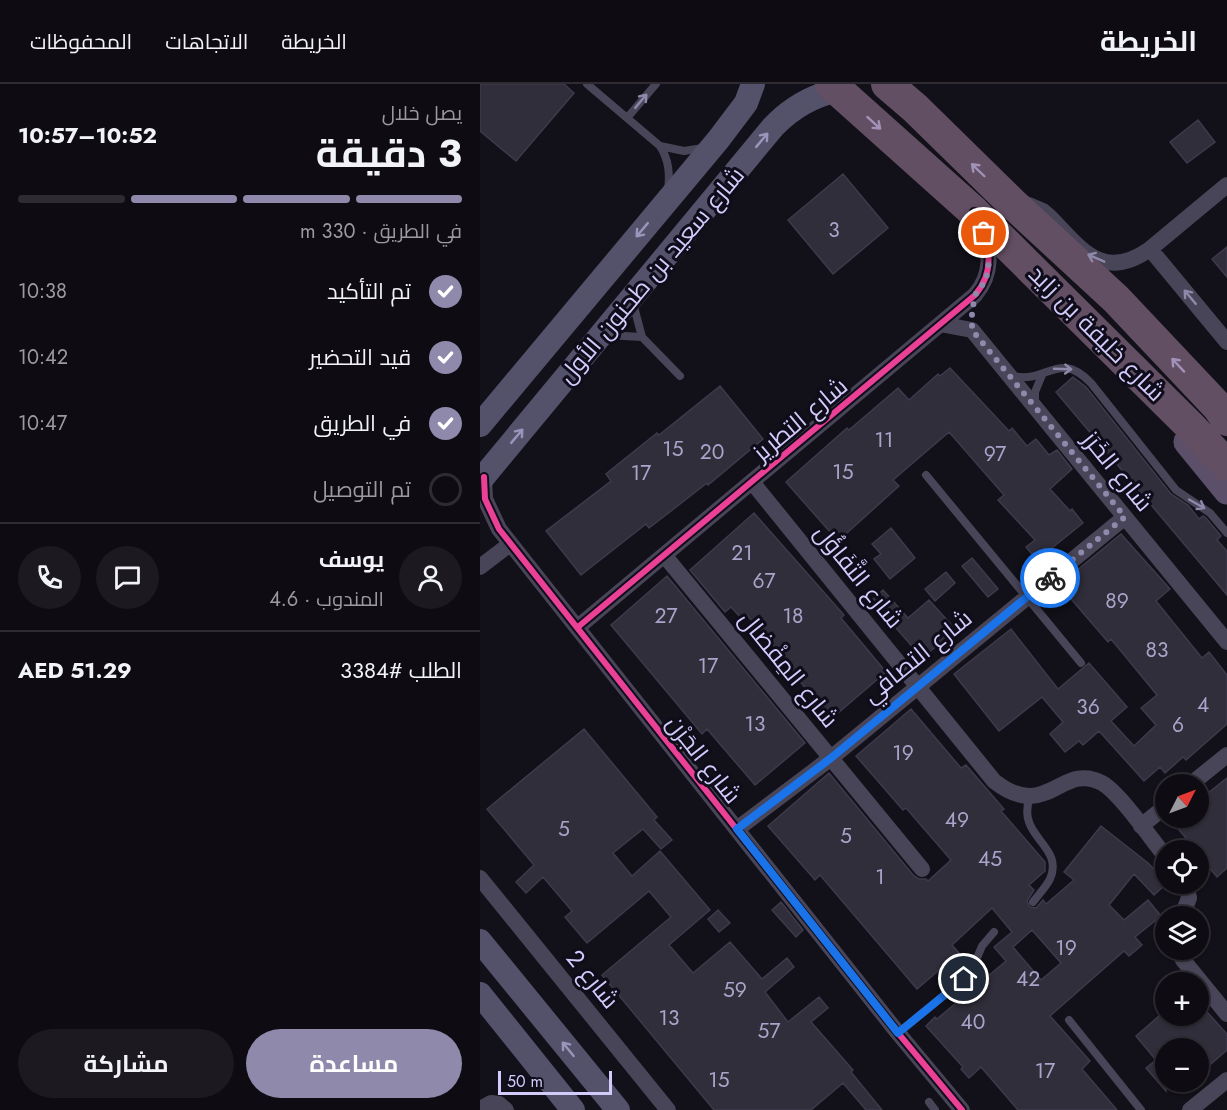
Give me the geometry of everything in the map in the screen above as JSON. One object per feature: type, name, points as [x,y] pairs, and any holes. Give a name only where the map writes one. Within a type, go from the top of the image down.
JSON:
[{"type":"highway","name":"شارع خليفة بن زايد","points":[[887,84],[1116,299],[1224,414]]},
{"type":"highway","name":"شارع خليفة بن زايد","points":[[834,87],[974,212],[1155,390],[1227,465]]},
{"type":"main road","name":"شارع سعيد بن طحنون الأول","points":[[480,425],[718,140],[746,103],[753,84]]},
{"type":"main road","name":"شارع سعيد بن طحنون الأول","points":[[482,479],[783,116],[809,99],[834,87]]},
{"type":"main road","points":[[1155,390],[1182,435],[1227,491]]},
{"type":"main road","points":[[480,941],[618,1110]]},
{"type":"main road","points":[[480,994],[573,1110]]},
{"type":"street","points":[[1012,203],[1026,204],[1043,211],[1082,250],[1098,260],[1125,262],[1139,257],[1150,249],[1226,187]]},
{"type":"street","name":"شارع التطريز","points":[[578,627],[975,295],[986,280],[989,262],[984,233],[974,212]]},
{"type":"street","points":[[1150,249],[1227,342]]},
{"type":"street","points":[[940,324],[972,330],[975,295]]},
{"type":"street","name":"شارع الخَرَز","points":[[972,330],[1227,642]]},
{"type":"street","name":"شارع الجَرْن","points":[[482,479],[485,499],[498,529],[898,1033],[962,1110]]},
{"type":"street","name":"شارع التَّفَاؤُل","points":[[752,482],[994,781],[1012,793],[1030,797]]},
{"type":"street","name":"شارع التصافي","points":[[737,829],[831,758],[1125,517]]},
{"type":"street","points":[[480,567],[510,544]]},
{"type":"street","name":"شارع المِفْضال","points":[[664,555],[922,869]]},
{"type":"street","points":[[1203,774],[1227,755]]},
{"type":"street","points":[[1030,797],[1047,793],[1078,778],[1094,780],[1113,792],[1155,843]]},
{"type":"street","points":[[1141,826],[1155,815]]},
{"type":"street","name":"شارع 2","points":[[480,878],[668,1110]]},
{"type":"street","points":[[1183,960],[1227,1014]]},
{"type":"street","points":[[1190,1110],[1227,1080]]},
{"type":"street","points":[[480,1109],[491,1103],[500,1104],[506,1110]]},
{"type":"lane","points":[[587,84],[660,146],[666,155],[668,186],[664,204]]},
{"type":"lane","points":[[627,118],[656,84]]},
{"type":"lane","points":[[660,146],[684,151],[696,150],[718,140]]},
{"type":"lane","points":[[632,297],[635,318],[642,337],[680,376]]},
{"type":"lane","points":[[600,336],[642,337]]},
{"type":"lane","points":[[1008,374],[1028,378],[1064,368],[1071,369],[1085,377],[1176,490],[1210,513],[1227,532]]},
{"type":"lane","points":[[1037,410],[1035,392],[1042,375]]},
{"type":"lane","points":[[926,475],[1081,663]]},
{"type":"lane","points":[[1030,797],[1027,819],[1032,830],[1052,856],[1054,865],[1049,881],[1033,902]]},
{"type":"lane","points":[[898,1033],[964,979],[974,965],[982,946],[994,932]]},
{"type":"lane","points":[[1069,1020],[1141,1110]]},
{"type":"lane","points":[[928,1102],[935,1110]]},
{"type":"building","points":[[480,84],[564,84],[574,93],[516,161],[480,131]]},
{"type":"building","points":[[1198,120],[1215,142],[1187,163],[1170,142]]},
{"type":"building","points":[[843,174],[888,228],[833,274],[788,220]]},
{"type":"building","points":[[1227,247],[1227,277],[1212,259]]},
{"type":"building","points":[[950,368],[1009,431],[1012,428],[1027,446],[1036,439],[1049,455],[1057,450],[1072,469],[1050,489],[1070,511],[1072,509],[1083,523],[1037,560],[1026,547],[1035,540],[998,500],[1004,495],[949,432],[893,480],[899,486],[838,541],[786,482],[847,428],[849,430],[898,388],[909,400],[938,374],[940,376]]},
{"type":"building","points":[[1073,377],[1086,387],[1171,494],[1188,505],[1199,519],[1203,516],[1206,518],[1221,536],[1217,540],[1227,551],[1227,595],[1056,392]]},
{"type":"building","points":[[720,386],[763,439],[708,485],[707,483],[649,528],[646,524],[581,575],[546,531],[611,481],[606,474]]},
{"type":"building","points":[[754,513],[844,615],[841,618],[886,672],[831,719],[788,667],[790,665],[747,615],[742,619],[731,607],[725,612],[690,570]]},
{"type":"building","points":[[891,528],[915,558],[890,579],[874,559],[881,554],[872,544]]},
{"type":"building","points":[[1121,534],[1170,589],[1156,601],[1202,658],[1209,652],[1227,675],[1227,724],[1186,760],[1183,757],[1165,773],[1160,767],[1144,781],[1099,731],[1083,745],[1079,741],[1065,752],[1050,734],[1063,722],[1042,697],[999,731],[954,674],[1011,629],[1058,689],[1089,663],[1127,707],[1111,721],[1134,746],[1156,725],[1141,708],[1157,695],[1111,639],[1108,642],[1059,585]]},
{"type":"building","points":[[972,558],[998,589],[988,597],[962,566]]},
{"type":"building","points":[[946,572],[955,583],[935,601],[925,589]]},
{"type":"building","points":[[667,576],[805,743],[755,785],[707,729],[702,734],[611,625]]},
{"type":"building","points":[[883,590],[908,618],[929,600],[956,630],[922,658],[872,600]]},
{"type":"building","points":[[911,709],[961,768],[966,765],[1004,809],[1001,811],[1045,862],[1045,871],[1029,885],[1034,890],[1027,901],[1030,907],[1036,908],[1043,900],[1046,904],[1074,880],[1064,872],[1101,826],[1155,870],[1154,895],[1134,874],[1109,905],[1124,920],[1148,900],[1155,909],[1155,921],[1135,937],[1142,945],[1129,956],[1124,951],[1050,1016],[1090,1061],[1082,1069],[1117,1110],[1018,1110],[981,1067],[969,1078],[961,1069],[963,1067],[926,1026],[1006,961],[994,947],[1012,932],[992,908],[952,945],[959,953],[917,989],[820,875],[815,880],[768,826],[829,773],[914,876],[928,881],[951,860],[906,808],[903,810],[856,756]],"holes":[[[1032,930],[1061,963],[1041,980],[1013,947]]]},
{"type":"building","points":[[584,729],[657,817],[654,820],[672,840],[661,849],[643,829],[613,853],[632,876],[660,851],[710,910],[669,945],[693,973],[730,942],[762,979],[787,958],[794,967],[765,992],[788,1022],[819,997],[828,1008],[811,1022],[853,1070],[851,1072],[882,1110],[866,1110],[843,1083],[811,1110],[714,1110],[602,975],[671,917],[649,891],[587,943],[565,917],[572,911],[543,877],[526,893],[516,882],[534,865],[487,809]]},
{"type":"building","points":[[1227,778],[1227,868],[1217,877],[1209,867],[1209,840],[1188,840],[1177,828],[1209,828],[1209,792]]},
{"type":"building","points":[[781,902],[803,930],[796,937],[772,910]]},
{"type":"building","points":[[718,910],[730,923],[719,932],[708,919]]},
{"type":"building","points":[[1209,1014],[1227,1034],[1227,1050],[1209,1066],[1209,1038],[1155,1038],[1155,1059],[1136,1036],[1155,1019],[1155,1026],[1209,1026]]},
{"type":"building","points":[[1155,1061],[1155,1078],[1146,1068]]},
{"type":"cycle path","points":[[578,627],[975,295],[986,275],[988,255],[984,233],[974,212]]},
{"type":"cycle path","points":[[484,477],[485,499],[499,529],[898,1033],[962,1110]]},
{"type":"way so far","points":[[984,233],[989,254],[988,271],[986,280],[975,295],[972,330],[1125,517],[1050,578]]},
{"type":"route","points":[[964,979],[898,1033],[737,829],[831,758],[1050,578]]}]
